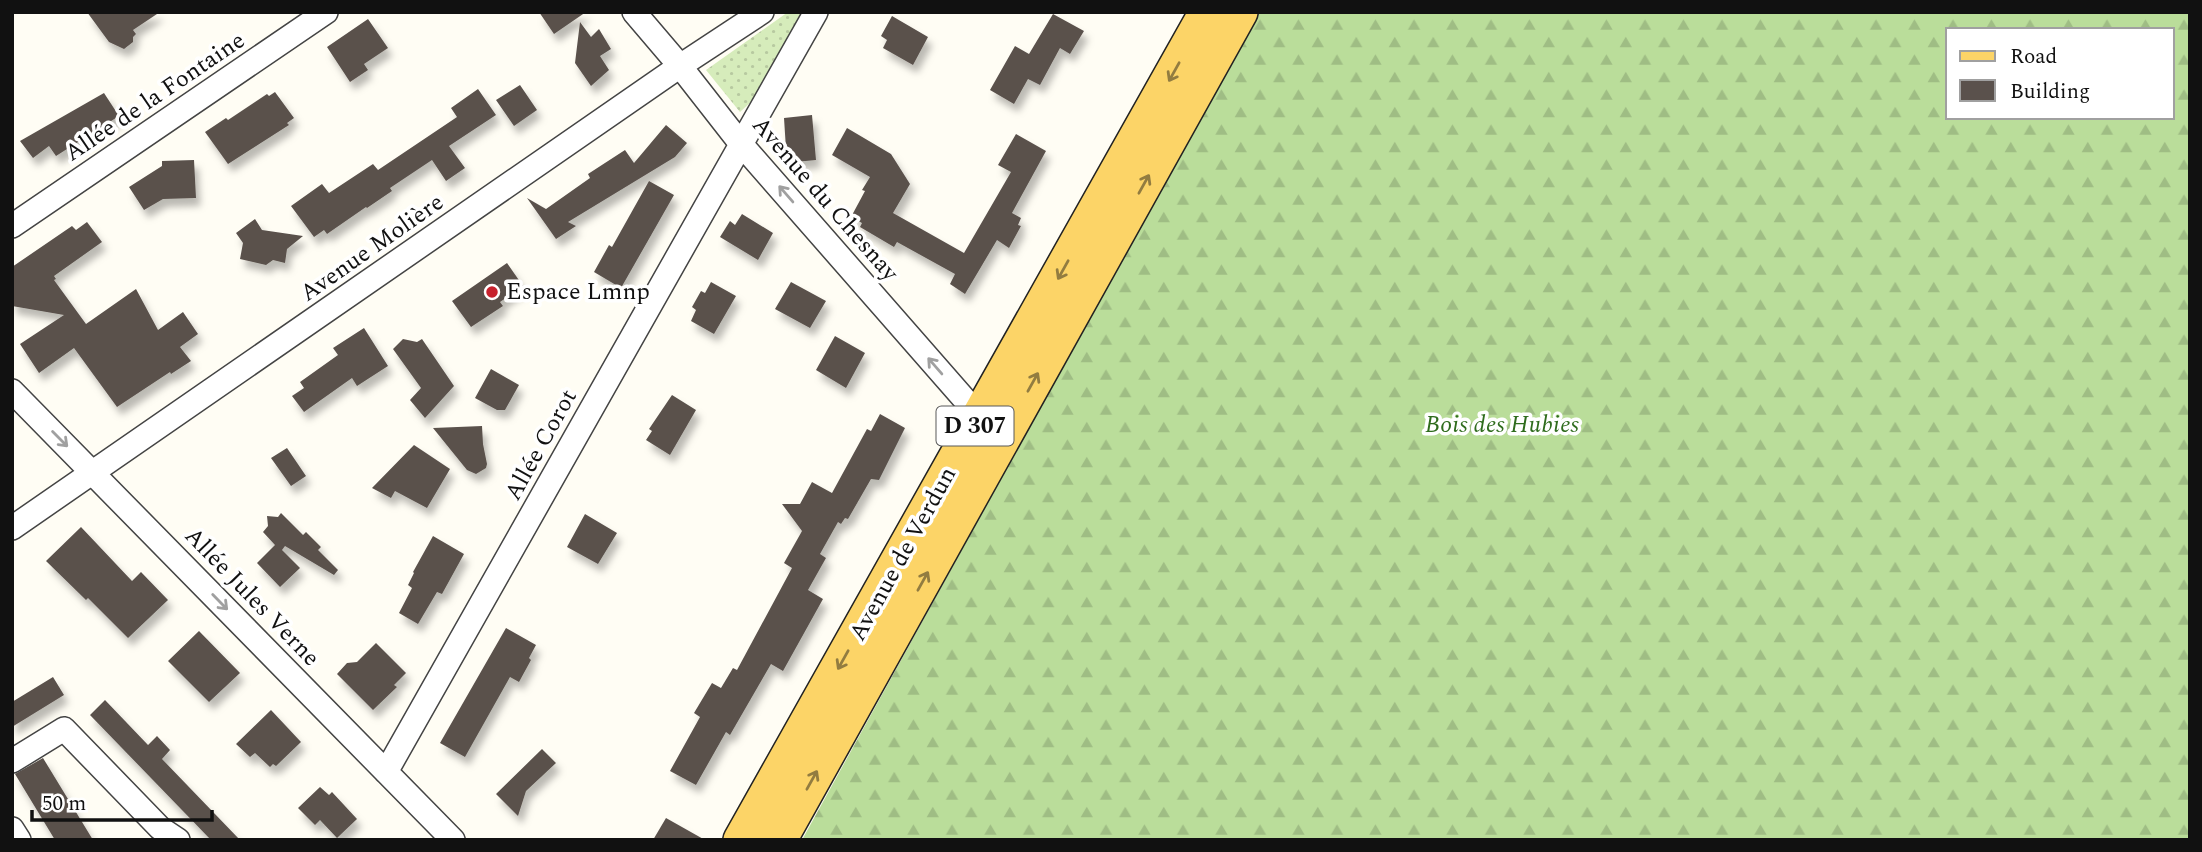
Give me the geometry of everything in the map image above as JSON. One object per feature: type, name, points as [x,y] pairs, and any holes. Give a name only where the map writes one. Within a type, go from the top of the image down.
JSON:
[{"type":"main road","name":"Avenue de Verdun","points":[[741,840],[1207,12]]},
{"type":"main road","name":"Avenue de Verdun","points":[[779,840],[1240,12]]},
{"type":"street","name":"Allée de la Fontaine","points":[[12,226],[326,12]]},
{"type":"street","name":"Avenue du Chesnay","points":[[634,12],[741,144],[980,417]]},
{"type":"street","name":"Avenue Molière","points":[[12,528],[762,12]]},
{"type":"street","name":"Allée Corot","points":[[386,772],[816,12]]},
{"type":"street","name":"Allée Jules Verne","points":[[12,391],[453,840]]},
{"type":"street","points":[[12,761],[64,729],[165,836]]},
{"type":"street","points":[[12,829],[19,840]]},
{"type":"green space","points":[[788,12],[807,12],[753,100],[740,112],[706,70]]},
{"type":"green space","name":"Bois des Hubies","points":[[1258,12],[2190,12],[2190,840],[802,840]]},
{"type":"building","points":[[87,12],[160,12],[133,30],[136,34],[133,42],[124,49],[109,42]]},
{"type":"building","points":[[539,12],[586,12],[554,34]]},
{"type":"building","points":[[1053,14],[1084,31],[1070,54],[1060,48],[1040,85],[1028,79],[1014,104],[990,90],[1015,46],[1029,54]]},
{"type":"building","points":[[892,16],[928,37],[913,65],[883,48],[887,40],[881,36]]},
{"type":"building","points":[[368,19],[388,48],[364,64],[368,70],[350,82],[327,47]]},
{"type":"building","points":[[580,22],[591,37],[599,29],[611,49],[600,56],[609,70],[591,86],[575,63]]},
{"type":"building","points":[[520,85],[537,110],[514,126],[496,100]]},
{"type":"building","points":[[478,89],[496,115],[449,146],[465,168],[446,181],[432,160],[390,188],[392,191],[367,208],[327,234],[324,230],[314,237],[291,206],[322,184],[329,193],[373,164],[378,170],[457,117],[451,108]]},
{"type":"building","points":[[275,92],[294,118],[287,123],[289,125],[228,164],[205,132],[267,94],[269,96]]},
{"type":"building","points":[[104,93],[119,116],[56,156],[49,146],[33,158],[20,141]]},
{"type":"building","points":[[812,115],[816,160],[795,162],[786,149],[784,118]]},
{"type":"building","points":[[666,125],[687,143],[675,157],[568,222],[576,226],[556,239],[527,198],[546,209],[590,178],[588,174],[625,150],[634,163]]},
{"type":"building","points":[[847,128],[891,154],[910,184],[893,213],[964,253],[1011,172],[998,165],[1016,134],[1046,151],[1012,213],[1021,218],[1018,225],[1021,226],[1009,248],[997,240],[965,294],[950,284],[955,274],[897,242],[894,247],[860,227],[862,223],[851,217],[870,177],[832,155]]},
{"type":"building","points":[[194,160],[196,198],[163,199],[144,210],[129,187],[162,166],[162,161]]},
{"type":"building","points":[[649,181],[674,195],[621,288],[594,272],[609,245],[612,247]]},
{"type":"building","points":[[742,214],[773,233],[758,260],[720,237],[730,221],[735,225]]},
{"type":"building","points":[[255,219],[262,230],[303,236],[287,249],[285,263],[273,260],[266,265],[240,259],[243,243],[236,233]]},
{"type":"building","points":[[87,222],[102,242],[54,276],[54,280],[86,324],[136,289],[158,330],[183,312],[198,334],[180,347],[191,361],[117,407],[74,348],[39,373],[20,344],[64,315],[12,306],[12,267],[72,226],[76,230]]},
{"type":"building","points":[[507,263],[523,286],[500,302],[503,306],[471,327],[452,301]]},
{"type":"building","points":[[711,282],[736,296],[714,334],[691,321],[696,310],[692,307],[701,291],[705,293]]},
{"type":"building","points":[[791,282],[826,301],[810,328],[775,309]]},
{"type":"building","points":[[364,328],[388,366],[357,386],[352,378],[304,412],[292,396],[304,388],[300,382],[338,355],[333,348]]},
{"type":"building","points":[[835,336],[865,353],[846,388],[816,370]]},
{"type":"building","points":[[403,339],[417,342],[422,339],[454,386],[425,418],[410,400],[421,388],[393,349]]},
{"type":"building","points":[[491,369],[519,385],[505,410],[497,410],[475,398]]},
{"type":"building","points":[[672,395],[696,410],[670,455],[646,440],[652,431],[649,429]]},
{"type":"building","points":[[880,414],[905,428],[879,480],[871,479],[848,519],[845,518],[841,524],[838,522],[820,554],[826,558],[808,590],[823,599],[783,671],[771,664],[730,735],[726,732],[696,785],[670,771],[700,717],[694,713],[712,683],[721,688],[733,668],[737,670],[792,568],[784,563],[802,531],[782,504],[800,504],[812,482],[832,493],[867,429],[871,431]]},
{"type":"building","points":[[482,426],[487,464],[486,468],[476,474],[467,470],[433,428]]},
{"type":"building","points":[[414,445],[450,469],[427,508],[395,491],[391,498],[372,488]]},
{"type":"building","points":[[287,448],[306,476],[291,486],[271,458]]},
{"type":"building","points":[[281,513],[303,535],[306,532],[321,547],[318,550],[338,570],[334,575],[285,546],[282,550],[300,568],[280,587],[257,563],[275,545],[263,532],[268,526],[267,516],[278,517]]},
{"type":"building","points":[[585,514],[617,533],[598,564],[567,547]]},
{"type":"building","points":[[81,527],[132,581],[141,572],[168,600],[128,638],[46,561]]},
{"type":"building","points":[[433,536],[464,554],[442,594],[437,592],[418,624],[399,613],[412,588],[408,585],[413,572]]},
{"type":"building","points":[[506,628],[536,645],[519,682],[510,677],[465,757],[440,743]]},
{"type":"building","points":[[199,631],[240,673],[209,702],[168,661]]},
{"type":"building","points":[[376,643],[406,673],[394,685],[397,687],[373,710],[337,674],[347,663],[357,662]]},
{"type":"building","points":[[53,677],[64,695],[12,727],[12,702]]},
{"type":"building","points":[[105,700],[148,745],[157,736],[170,750],[162,759],[240,840],[211,840],[90,715]]},
{"type":"building","points":[[271,710],[301,742],[276,766],[273,764],[270,767],[255,753],[250,757],[236,744]]},
{"type":"building","points":[[542,749],[556,763],[526,791],[518,816],[496,794]]},
{"type":"building","points":[[43,758],[93,840],[55,840],[15,774]]},
{"type":"building","points":[[320,787],[329,795],[332,792],[357,819],[337,838],[320,820],[315,825],[298,808]]},
{"type":"building","points":[[666,818],[705,840],[653,840]]},
{"type":"place","name":"Espace Lmnp","points":[[492,292]]}]
